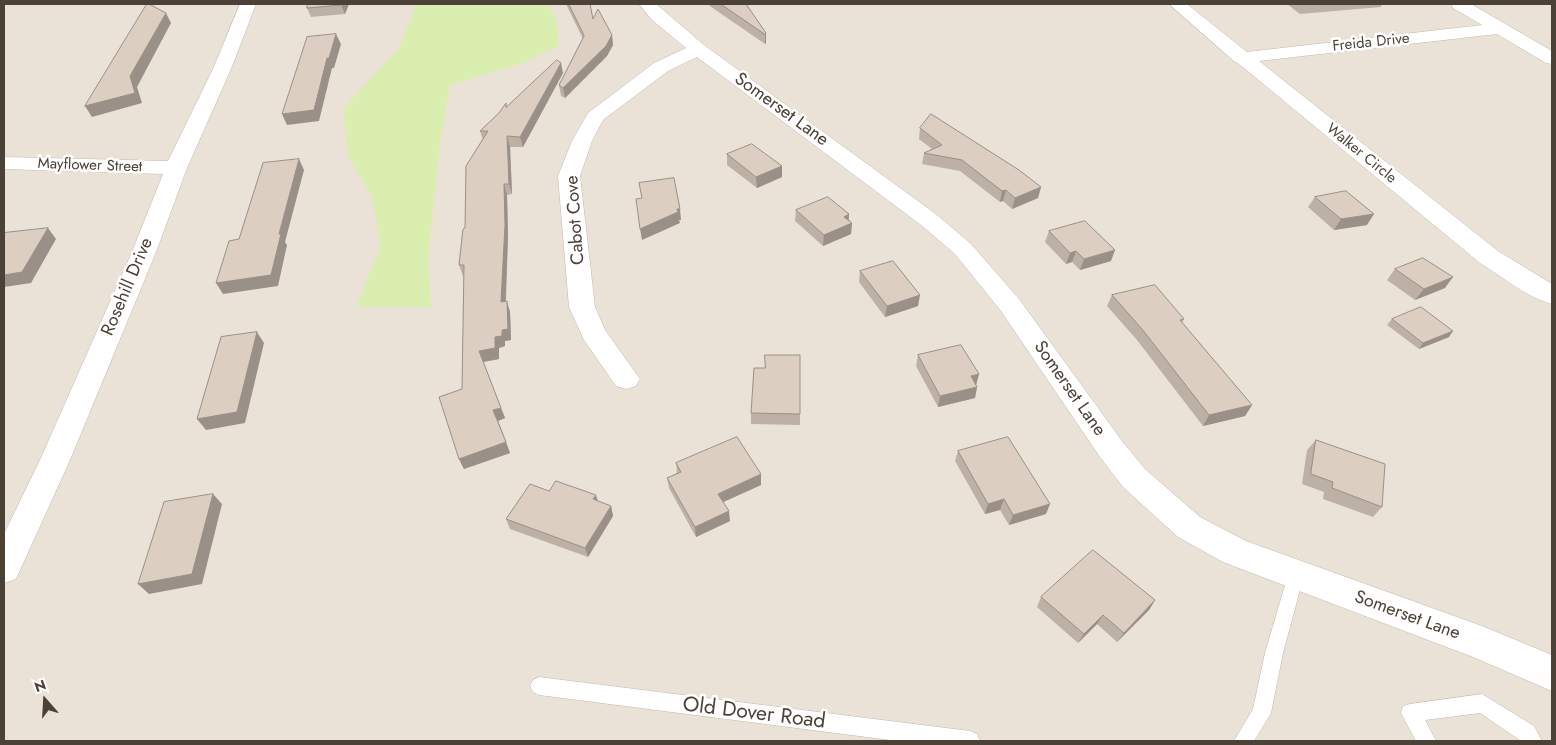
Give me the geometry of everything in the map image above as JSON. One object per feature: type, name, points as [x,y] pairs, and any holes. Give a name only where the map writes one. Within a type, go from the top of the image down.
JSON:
[{"type":"street","name":"Rosehill Drive","points":[[4,568],[55,460],[144,252],[176,168],[222,69],[248,4]]},
{"type":"street","name":"Somerset Lane","points":[[647,4],[658,16],[698,49],[929,220],[963,249],[1010,305],[1111,449],[1134,478],[1190,527],[1235,552],[1482,643],[1552,673]]},
{"type":"street","name":"Walker Circle","points":[[1177,4],[1489,258],[1552,295]]},
{"type":"street","points":[[1459,4],[1552,59]]},
{"type":"street","name":"Freida Drive","points":[[1241,58],[1500,28]]},
{"type":"street","name":"Cabot Cove","points":[[626,379],[593,333],[582,307],[569,176],[582,141],[596,117],[661,67],[698,49]]},
{"type":"street","name":"Mayflower Street","points":[[4,163],[176,168]]},
{"type":"lane","points":[[1243,741],[1262,713],[1274,653],[1296,575]]},
{"type":"lane","name":"Old Dover Road","points":[[539,686],[970,741]]},
{"type":"lane","points":[[1427,741],[1410,713],[1482,703],[1527,733],[1533,741]]},
{"type":"shaded area","points":[[4,4],[1552,4],[1552,741],[4,741]]},
{"type":"green space","points":[[416,4],[549,4],[556,20],[559,45],[521,64],[450,85],[440,142],[428,259],[431,307],[356,307],[380,246],[372,197],[348,157],[343,109],[399,48]]},
{"type":"building","points":[[147,4],[166,13],[130,76],[135,93],[85,106]]},
{"type":"building","points":[[308,4],[342,4],[307,8]]},
{"type":"building","points":[[569,4],[590,4],[593,19],[598,9],[612,35],[606,46],[563,88],[559,85],[584,36]]},
{"type":"building","points":[[721,4],[746,4],[766,33],[765,34]]},
{"type":"building","points":[[336,34],[329,58],[327,58],[314,110],[282,114],[307,37]]},
{"type":"building","points":[[557,60],[561,63],[520,137],[507,136],[509,184],[504,184],[505,225],[501,302],[507,301],[508,329],[502,330],[502,336],[495,337],[495,348],[479,351],[501,408],[493,410],[506,442],[459,459],[439,397],[462,389],[464,265],[459,265],[463,229],[465,228],[466,166],[488,131],[480,131],[499,113],[506,103],[506,107]]},
{"type":"building","points":[[931,114],[1019,170],[1041,187],[1015,198],[1006,190],[1002,191],[962,160],[924,153],[942,145],[920,128]]},
{"type":"building","points":[[752,144],[782,166],[756,177],[727,154]]},
{"type":"building","points":[[299,159],[279,234],[281,234],[271,275],[216,283],[229,241],[239,239],[263,163]]},
{"type":"building","points":[[674,178],[680,209],[677,209],[678,212],[640,229],[636,199],[642,198],[639,183]]},
{"type":"building","points":[[1346,191],[1374,214],[1341,219],[1315,197]]},
{"type":"building","points":[[828,197],[849,214],[844,217],[852,223],[824,235],[796,210]]},
{"type":"building","points":[[1085,221],[1115,250],[1084,259],[1076,251],[1070,253],[1049,231]]},
{"type":"building","points":[[48,228],[22,272],[4,275],[4,233]]},
{"type":"building","points":[[1423,258],[1453,277],[1424,289],[1395,269]]},
{"type":"building","points":[[893,261],[920,295],[887,306],[860,271]]},
{"type":"building","points":[[1155,285],[1184,319],[1180,320],[1252,405],[1209,415],[1142,329],[1112,295]]},
{"type":"building","points":[[1421,307],[1453,331],[1423,343],[1392,319]]},
{"type":"building","points":[[257,332],[237,412],[197,419],[221,337]]},
{"type":"building","points":[[961,345],[979,374],[971,376],[977,387],[940,396],[918,355]]},
{"type":"building","points":[[765,355],[800,355],[800,414],[751,413],[754,368],[765,368]]},
{"type":"building","points":[[737,437],[761,474],[718,494],[729,511],[695,527],[667,478],[681,472],[676,463]]},
{"type":"building","points":[[1008,437],[1050,504],[1013,515],[1004,499],[988,504],[958,451]]},
{"type":"building","points":[[1316,440],[1385,464],[1382,507],[1332,488],[1333,482],[1311,474]]},
{"type":"building","points":[[556,481],[596,495],[593,499],[611,506],[585,548],[506,519],[530,484],[549,491]]},
{"type":"building","points":[[213,494],[192,574],[138,584],[164,502]]},
{"type":"building","points":[[1093,550],[1155,600],[1124,633],[1103,615],[1084,634],[1041,597]]}]
